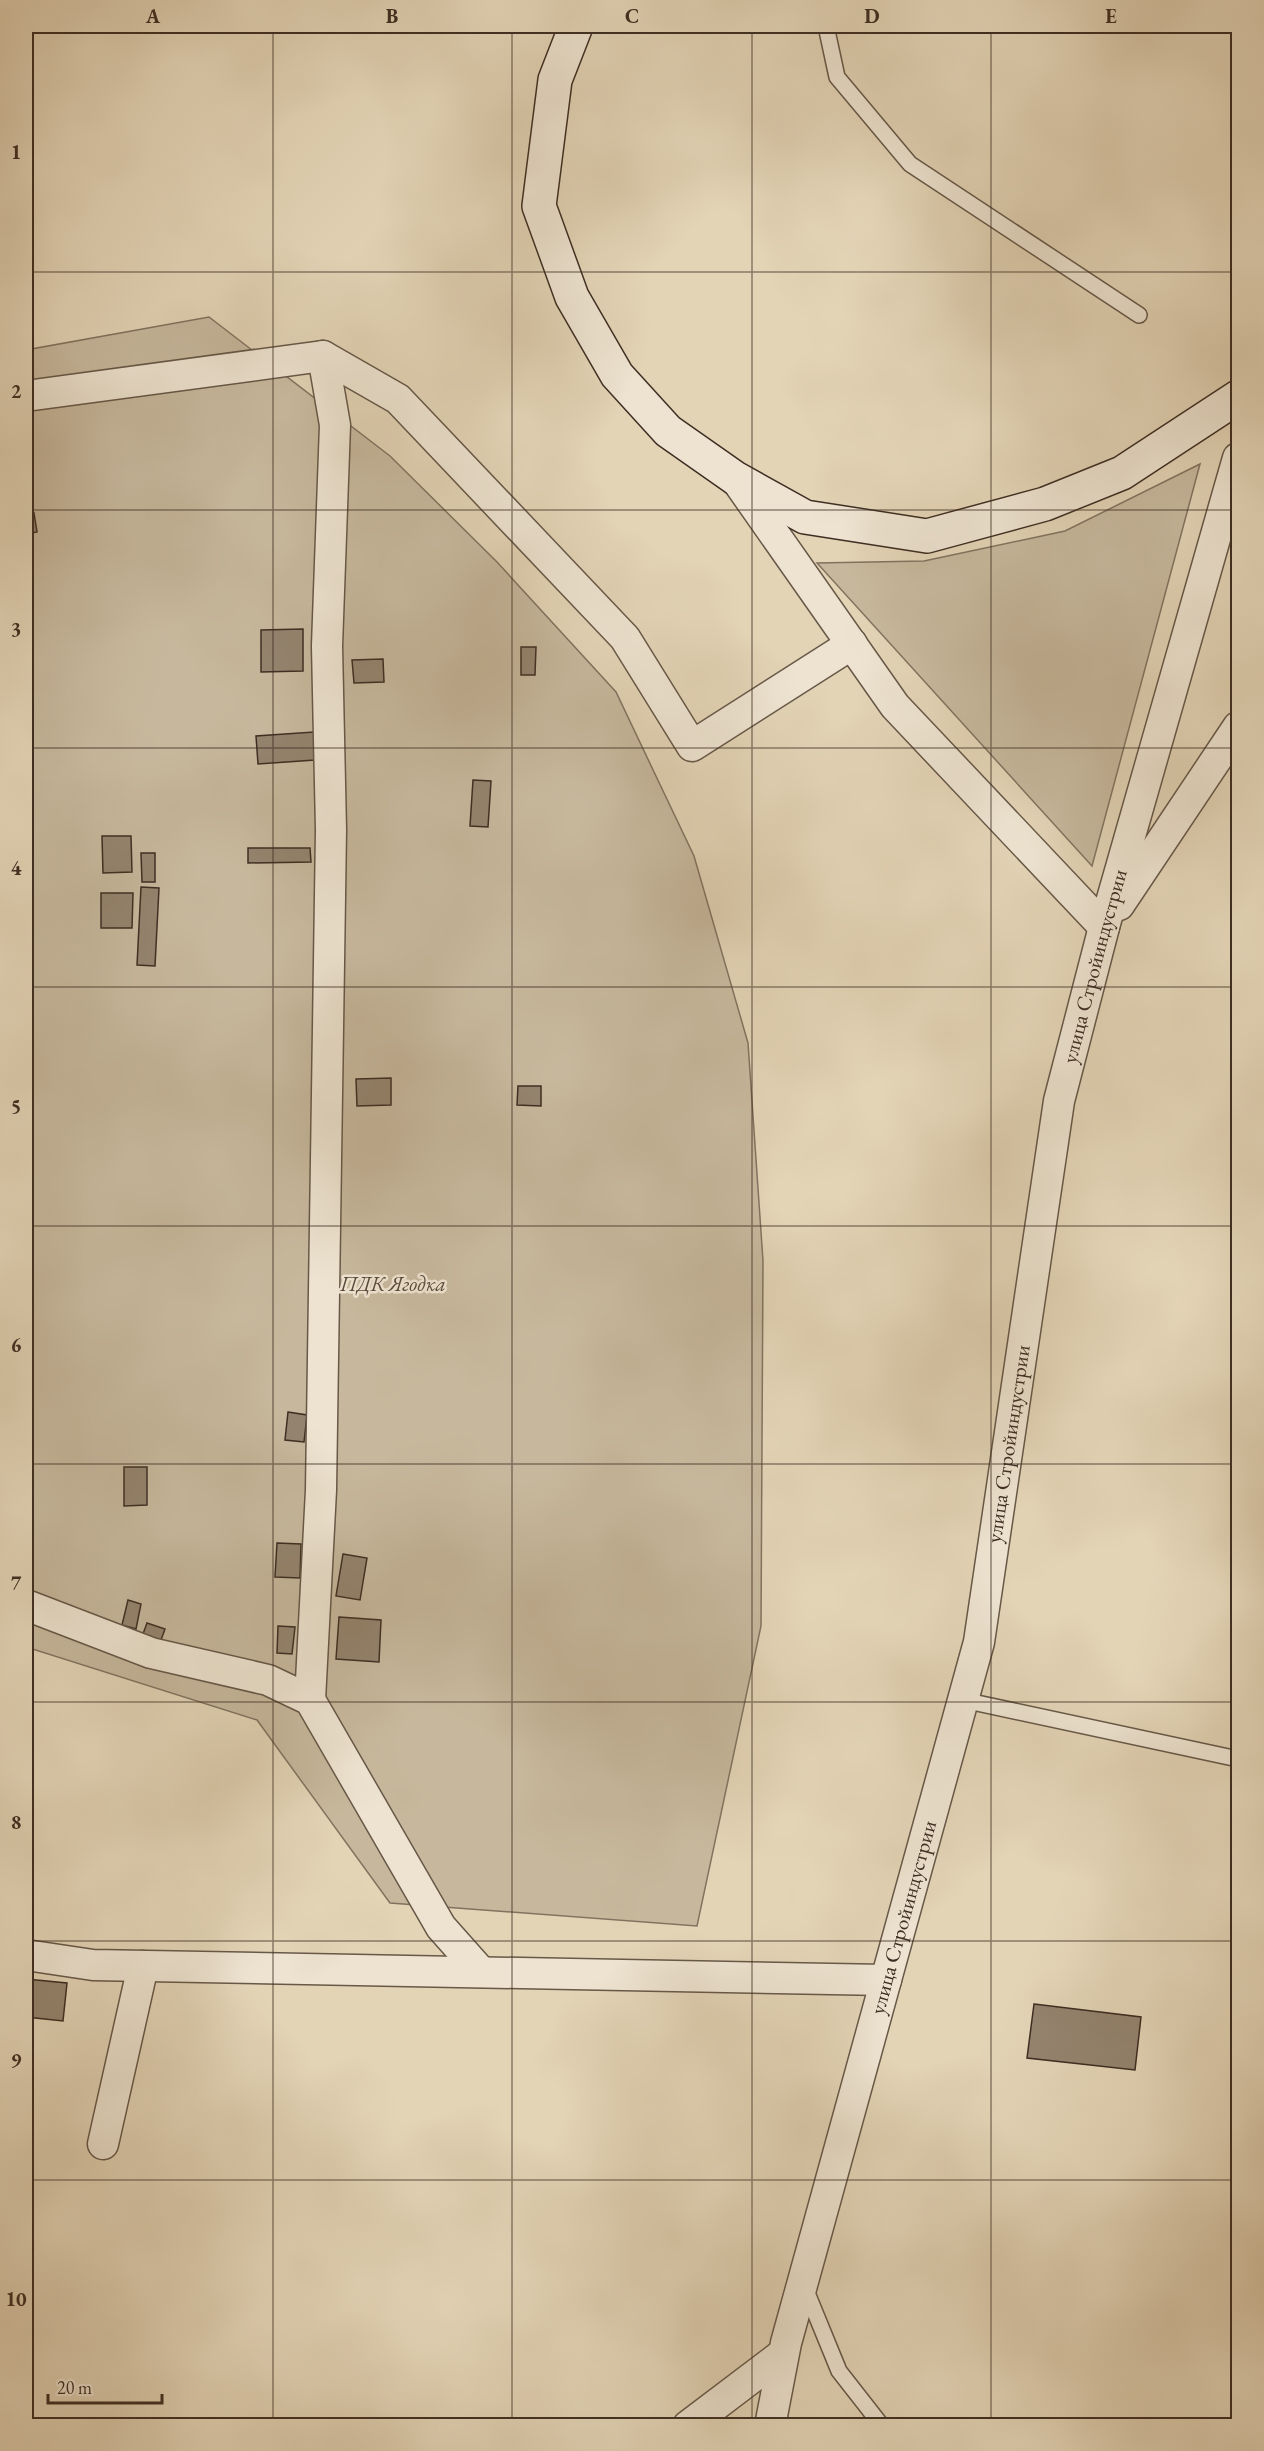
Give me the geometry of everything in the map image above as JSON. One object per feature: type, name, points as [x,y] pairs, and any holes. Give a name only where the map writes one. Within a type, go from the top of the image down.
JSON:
[{"type":"street","points":[[576,26],[555,80],[539,206],[572,297],[617,375],[668,431],[735,478],[805,517],[927,536],[1045,504],[1122,473],[1239,397]]},
{"type":"street","points":[[26,396],[323,356],[398,399],[625,638],[692,746],[852,644]]},
{"type":"street","points":[[323,356],[335,425],[327,646],[331,830],[321,1490],[310,1700],[441,1927],[480,1972]]},
{"type":"street","name":"улица Стройиндустрии","points":[[770,2426],[783,2354],[979,1642],[1059,1101],[1104,927],[1239,458]]},
{"type":"street","points":[[735,478],[896,706],[1104,927],[1239,727]]},
{"type":"street","points":[[26,1605],[151,1653],[268,1680],[310,1700]]},
{"type":"street","points":[[26,1954],[93,1965],[886,1980]]},
{"type":"street","points":[[103,2144],[143,1966]]},
{"type":"street","points":[[688,2426],[783,2354]]},
{"type":"lane","points":[[826,26],[837,77],[910,164],[1139,315]]},
{"type":"lane","points":[[963,1700],[1239,1759]]},
{"type":"lane","points":[[802,2283],[839,2371],[882,2426]]},
{"type":"green space","name":"ПДК Ягодка","points":[[209,317],[390,456],[497,562],[616,692],[694,856],[748,1043],[763,1261],[761,1626],[697,1926],[390,1903],[257,1720],[26,1647],[26,350]]},
{"type":"green space","points":[[1200,464],[1092,866],[817,563],[924,561],[1065,531]]},
{"type":"building","points":[[34,513],[37,532],[26,534],[26,515]]},
{"type":"building","points":[[303,629],[303,671],[261,672],[261,630]]},
{"type":"building","points":[[521,647],[536,647],[535,675],[521,675]]},
{"type":"building","points":[[383,659],[384,682],[354,683],[352,660]]},
{"type":"building","points":[[314,732],[315,760],[258,764],[256,736]]},
{"type":"building","points":[[473,780],[491,781],[488,827],[470,826]]},
{"type":"building","points":[[102,836],[131,836],[132,872],[103,873]]},
{"type":"building","points":[[248,848],[310,848],[311,862],[248,863]]},
{"type":"building","points":[[141,853],[155,853],[155,882],[142,882]]},
{"type":"building","points":[[141,887],[159,888],[155,966],[137,965]]},
{"type":"building","points":[[101,893],[133,893],[132,928],[101,928]]},
{"type":"building","points":[[391,1078],[391,1105],[357,1106],[356,1079]]},
{"type":"building","points":[[518,1086],[541,1086],[541,1106],[517,1105]]},
{"type":"building","points":[[288,1412],[307,1415],[304,1442],[285,1440]]},
{"type":"building","points":[[124,1467],[147,1467],[147,1505],[124,1506]]},
{"type":"building","points":[[277,1543],[301,1544],[300,1578],[275,1577]]},
{"type":"building","points":[[343,1554],[367,1558],[360,1600],[336,1596]]},
{"type":"building","points":[[128,1600],[141,1604],[136,1629],[122,1625]]},
{"type":"building","points":[[339,1617],[381,1620],[379,1662],[336,1659]]},
{"type":"building","points":[[147,1623],[165,1629],[161,1640],[143,1634]]},
{"type":"building","points":[[278,1626],[295,1627],[292,1654],[277,1653]]},
{"type":"building","points":[[26,1979],[67,1983],[63,2021],[26,2017]]},
{"type":"building","points":[[1034,2004],[1141,2017],[1135,2070],[1027,2058]]}]
